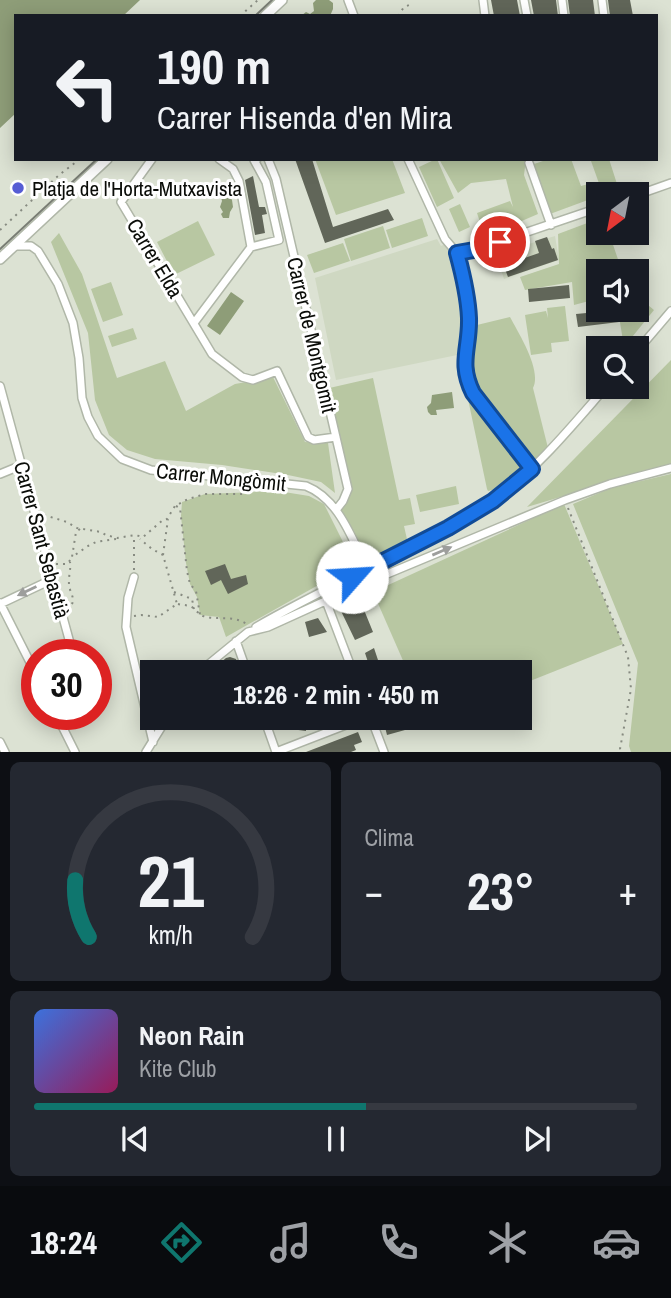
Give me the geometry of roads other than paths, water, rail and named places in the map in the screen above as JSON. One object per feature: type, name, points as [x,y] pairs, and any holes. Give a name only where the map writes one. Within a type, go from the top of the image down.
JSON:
[{"type":"street","points":[[267,14],[282,0]]},
{"type":"street","points":[[0,259],[105,161]]},
{"type":"street","name":"Carrer Elda","points":[[151,161],[121,202],[194,323]]},
{"type":"street","points":[[222,161],[233,169],[239,181],[251,247]]},
{"type":"street","points":[[255,161],[266,182],[279,240],[251,247],[194,323],[212,354],[242,377],[253,380],[277,371],[308,437],[314,440],[336,437]]},
{"type":"street","name":"Carrer de Montgomit","points":[[269,161],[276,179],[348,489],[336,510]]},
{"type":"street","points":[[409,161],[445,239],[457,253],[467,292],[469,321],[464,359],[466,379],[473,393],[532,469]]},
{"type":"street","points":[[529,163],[551,225]]},
{"type":"street","points":[[649,191],[671,183]]},
{"type":"street","points":[[457,253],[474,250],[586,212]]},
{"type":"street","points":[[13,246],[31,246],[34,226]]},
{"type":"street","name":"Carrer Mongòmit","points":[[31,246],[45,260],[73,324],[82,398],[98,436],[108,447],[122,459],[151,470],[306,486],[324,496],[336,510],[367,569]]},
{"type":"street","points":[[649,337],[671,311]]},
{"type":"street","name":"Carrer Sant Sebastià","points":[[0,386],[69,639]]},
{"type":"street","points":[[213,660],[236,641],[292,606],[448,528],[493,501],[532,469],[596,399]]},
{"type":"street","points":[[0,474],[22,465]]},
{"type":"street","points":[[251,631],[565,500],[610,484],[671,468]]},
{"type":"street","points":[[134,578],[128,598],[126,627],[153,742]]},
{"type":"street","points":[[21,645],[0,604],[53,579]]},
{"type":"street","points":[[326,601],[348,660]]},
{"type":"street","points":[[236,641],[243,660]]},
{"type":"street","points":[[64,730],[75,752]]},
{"type":"street","points":[[146,752],[160,730]]},
{"type":"street","points":[[268,730],[276,752],[334,730]]},
{"type":"street","points":[[376,730],[384,752]]},
{"type":"street","points":[[0,742],[5,752]]},
{"type":"tram line","points":[[257,14],[272,0]]},
{"type":"tram line","points":[[0,249],[95,161]]},
{"type":"place","name":"Platja de l'Horta-Mutxavista","points":[[18,188]]}]
